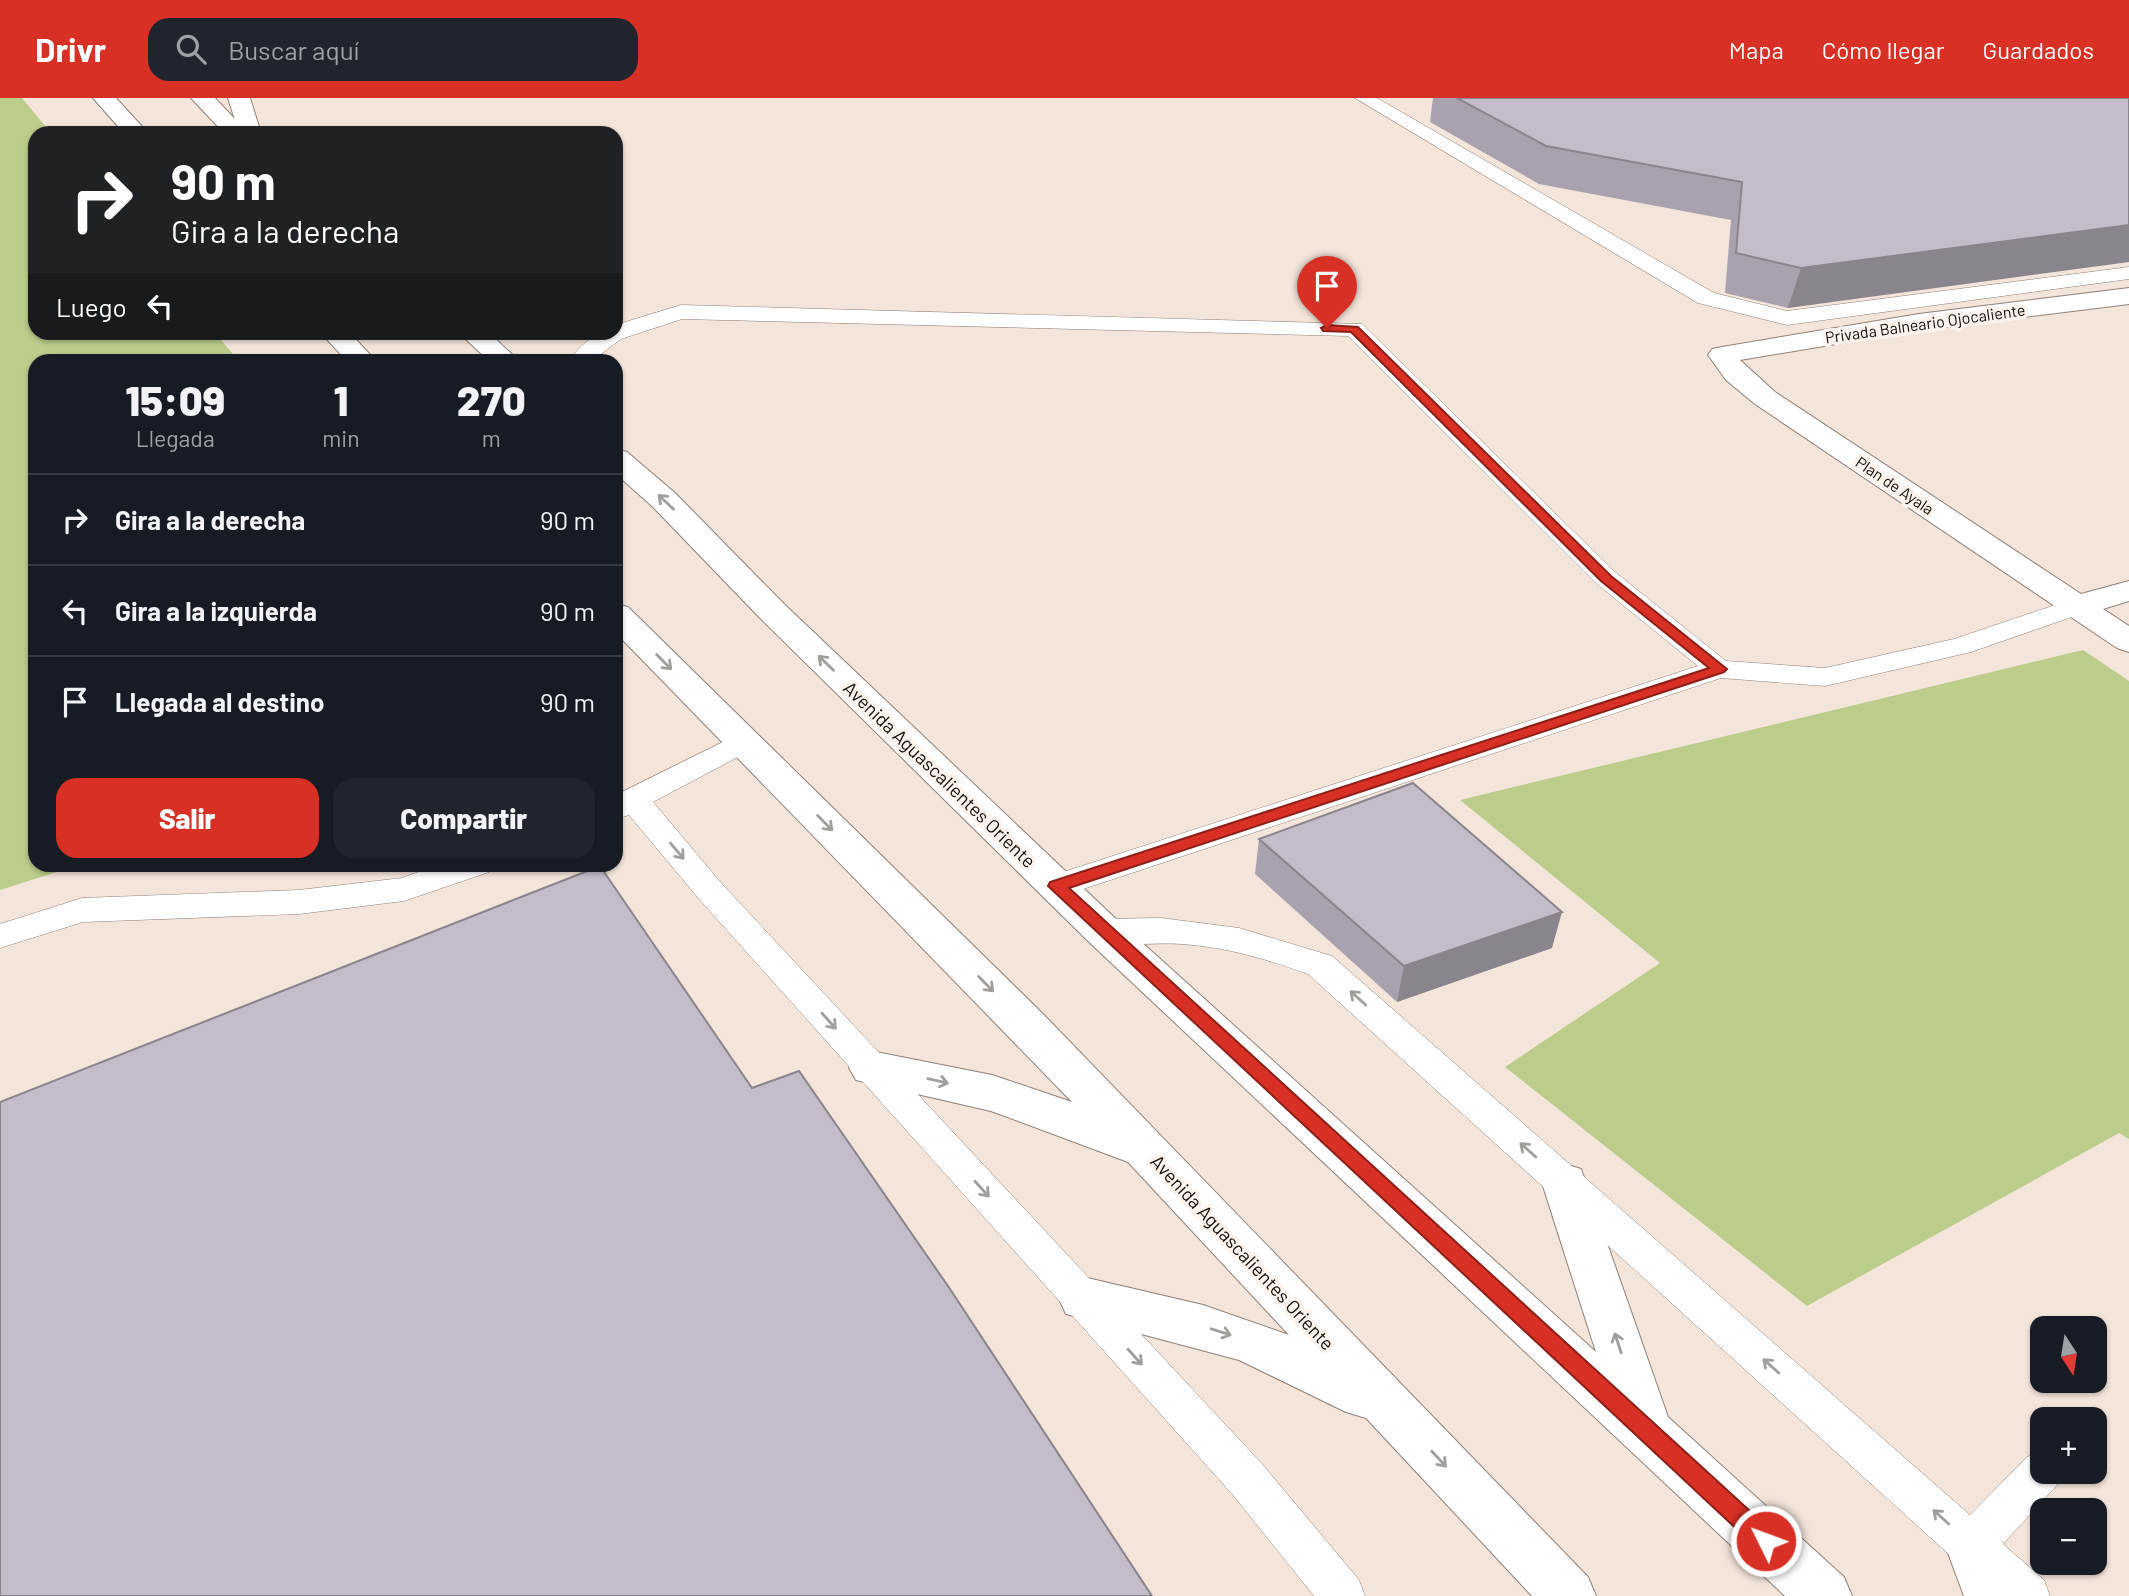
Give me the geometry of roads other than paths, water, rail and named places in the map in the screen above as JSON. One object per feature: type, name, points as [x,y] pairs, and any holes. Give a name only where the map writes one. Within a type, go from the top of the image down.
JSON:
[{"type":"main road","points":[[103,98],[130,126]]},
{"type":"main road","points":[[201,98],[230,126]]},
{"type":"main road","points":[[239,98],[248,126]]},
{"type":"main road","name":"Privada Balneario Ojocaliente","points":[[1722,355],[1919,322],[2129,296]]},
{"type":"main road","points":[[341,340],[355,354]]},
{"type":"main road","points":[[480,340],[497,354]]},
{"type":"main road","name":"Plan de Ayala","points":[[1722,355],[1736,374],[1765,398],[2129,641]]},
{"type":"main road","name":"Avenida Aguascalientes Oriente","points":[[623,464],[664,500],[772,611],[1103,931],[1825,1596]]},
{"type":"main road","points":[[2076,606],[2129,591]]},
{"type":"main road","name":"Avenida Aguascalientes Oriente","points":[[623,621],[1028,1026],[1569,1596]]},
{"type":"main road","points":[[871,1068],[992,1093],[1070,1119],[1147,1151]]},
{"type":"main road","points":[[1565,1183],[1646,1431]]},
{"type":"main road","points":[[1083,1299],[1153,1313],[1222,1332],[1308,1366],[1392,1410]]},
{"type":"main road","points":[[1972,1545],[1991,1596]]},
{"type":"lane","points":[[1364,98],[1706,298],[1787,318],[2129,273]]},
{"type":"lane","points":[[623,332],[681,312],[1354,329],[1606,578],[1719,669]]},
{"type":"lane","points":[[586,354],[608,340]]},
{"type":"lane","points":[[1056,886],[1719,669],[1825,677],[1961,646],[2076,606]]},
{"type":"lane","points":[[743,741],[625,803],[711,892],[1248,1480],[1343,1596]]},
{"type":"lane","points":[[0,936],[82,910],[299,902],[404,889],[454,872]]},
{"type":"lane","points":[[1103,931],[1181,930],[1220,934],[1270,946],[1320,964],[2028,1596]]},
{"type":"lane","points":[[1972,1545],[2030,1484]]}]
